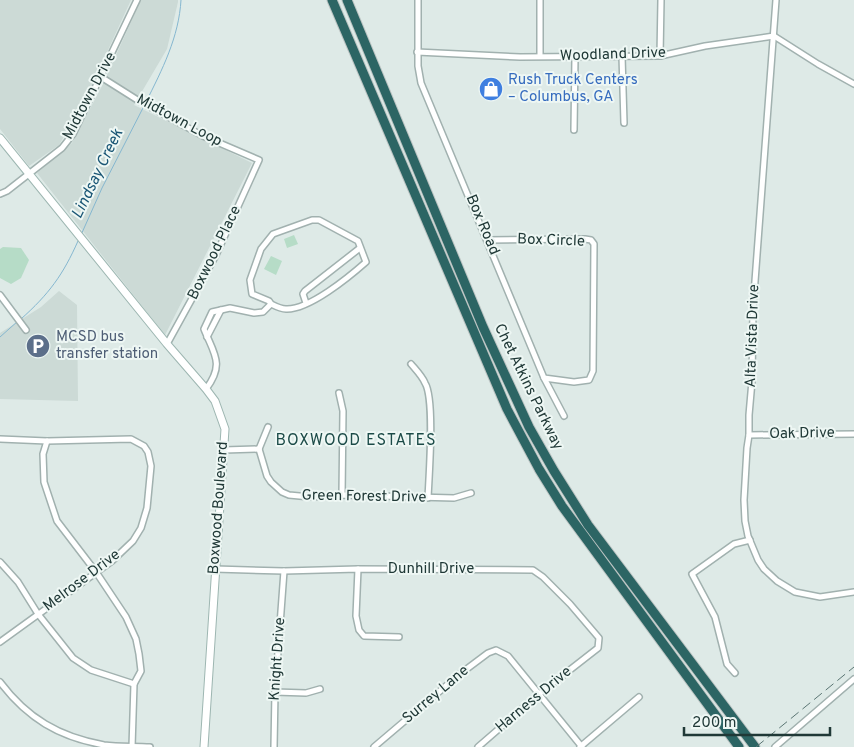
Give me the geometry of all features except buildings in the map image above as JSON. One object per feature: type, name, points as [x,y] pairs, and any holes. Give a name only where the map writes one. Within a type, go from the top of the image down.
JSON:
[{"type":"highway","name":"Chet Atkins Parkway","points":[[331,0],[507,409],[539,470],[567,513],[737,744]]},
{"type":"highway","name":"Chet Atkins Parkway","points":[[349,0],[363,40],[483,327],[529,427],[588,525],[754,747]]},
{"type":"street","name":"Midtown Drive","points":[[0,194],[7,191],[62,148],[73,134],[102,78],[138,0]]},
{"type":"street","name":"Box Road","points":[[418,0],[419,75],[422,84],[544,378],[564,416]]},
{"type":"street","points":[[540,0],[540,56]]},
{"type":"street","points":[[660,56],[661,0]]},
{"type":"street","name":"Alta Vista Drive","points":[[776,0],[753,308],[752,380],[748,415],[749,435],[744,500],[745,521],[758,560],[764,570],[777,581],[795,592],[820,597],[854,592]]},
{"type":"street","name":"Woodland Drive","points":[[418,52],[475,56],[660,56],[705,46],[774,36]]},
{"type":"street","points":[[774,36],[854,84]]},
{"type":"street","points":[[622,56],[624,123]]},
{"type":"street","points":[[574,57],[574,130]]},
{"type":"street","name":"Midtown Loop","points":[[102,78],[202,136],[259,160]]},
{"type":"street","name":"Boxwood Boulevard","points":[[0,138],[167,344],[206,388],[215,401],[225,429],[204,747]]},
{"type":"street","name":"Boxwood Place","points":[[167,344],[216,255],[259,160]]},
{"type":"street","points":[[312,220],[319,220],[358,241],[366,262],[335,288],[306,303],[298,307],[286,309],[271,304],[269,301],[252,294],[250,280],[261,249],[274,234],[312,220]]},
{"type":"street","name":"Box Circle","points":[[488,240],[591,240],[594,244],[593,371],[589,380],[574,382],[544,378]]},
{"type":"street","points":[[306,303],[305,291],[360,248]]},
{"type":"street","points":[[0,295],[24,328]]},
{"type":"street","points":[[206,388],[213,379],[217,360],[204,329],[212,312],[230,308],[254,313],[264,312],[271,304]]},
{"type":"street","points":[[207,337],[221,310]]},
{"type":"street","points":[[209,319],[214,322]]},
{"type":"street","points":[[411,364],[426,384],[430,420],[428,498]]},
{"type":"street","points":[[339,393],[343,411],[342,495]]},
{"type":"street","points":[[224,450],[259,449],[268,427]]},
{"type":"street","name":"Oak Drive","points":[[749,435],[854,434]]},
{"type":"street","name":"Melrose Drive","points":[[0,439],[46,441],[131,438],[144,446],[148,452],[151,466],[147,508],[141,528],[133,541],[96,572],[0,642]]},
{"type":"street","points":[[46,441],[42,469],[44,482],[57,521],[96,572],[126,617],[136,639],[141,671],[134,684],[132,746]]},
{"type":"street","name":"Green Forest Drive","points":[[259,449],[267,476],[271,482],[282,492],[296,496],[342,495],[454,498],[471,492]]},
{"type":"street","points":[[735,673],[727,664],[714,617],[692,574],[734,544],[750,540]]},
{"type":"street","points":[[0,562],[18,582],[38,614],[63,647],[81,665],[109,677],[134,684]]},
{"type":"street","name":"Dunhill Drive","points":[[215,568],[284,571],[358,569],[533,570],[543,577],[570,604],[599,638],[598,648],[591,654]]},
{"type":"street","points":[[358,569],[356,616],[359,630],[364,636],[399,636]]},
{"type":"street","name":"Knight Drive","points":[[274,747],[275,692],[284,571]]},
{"type":"street","name":"Surrey Lane","points":[[374,747],[460,674],[488,653],[496,650],[508,656],[539,694]]},
{"type":"street","name":"Harness Drive","points":[[478,747],[539,694],[591,654]]},
{"type":"street","points":[[775,747],[854,679]]},
{"type":"street","points":[[0,682],[26,712],[55,730],[76,738],[105,745],[150,747]]},
{"type":"street","points":[[275,692],[306,694],[320,689]]},
{"type":"street","points":[[539,694],[581,747],[639,697]]},
{"type":"shaded area","points":[[0,0],[131,0],[85,100],[59,145],[29,166],[0,129]]},
{"type":"shaded area","points":[[141,0],[178,0],[178,2],[167,49],[134,105],[252,163],[165,335],[37,173],[72,143],[102,86]]},
{"type":"shaded area","name":"MCSD bus transfer station","points":[[59,291],[77,305],[78,401],[0,399],[0,333],[41,307]]},
{"type":"green space","points":[[294,235],[298,244],[287,248],[284,239]]},
{"type":"green space","points":[[3,247],[21,248],[29,260],[21,278],[11,284],[0,278],[0,249]]},
{"type":"green space","points":[[271,256],[282,261],[276,275],[264,269]]},
{"type":"waterway","name":"Lindsay Creek","points":[[146,102],[164,65],[173,40],[180,14],[181,0]]},
{"type":"waterway","name":"Lindsay Creek","points":[[81,235],[102,188],[144,106]]},
{"type":"waterway","name":"Lindsay Creek","points":[[21,319],[40,301],[54,283],[67,264],[78,241]]},
{"type":"waterway","name":"Lindsay Creek","points":[[0,337],[18,321]]},
{"type":"railway","points":[[756,747],[854,667]]},
{"type":"place","name":"Rush Truck Centers – Columbus, GA","points":[[491,89]]},
{"type":"place","name":"MCSD bus transfer station","points":[[38,346]]},
{"type":"district","name":"BOXWOOD ESTATES","points":[[356,441]]}]
